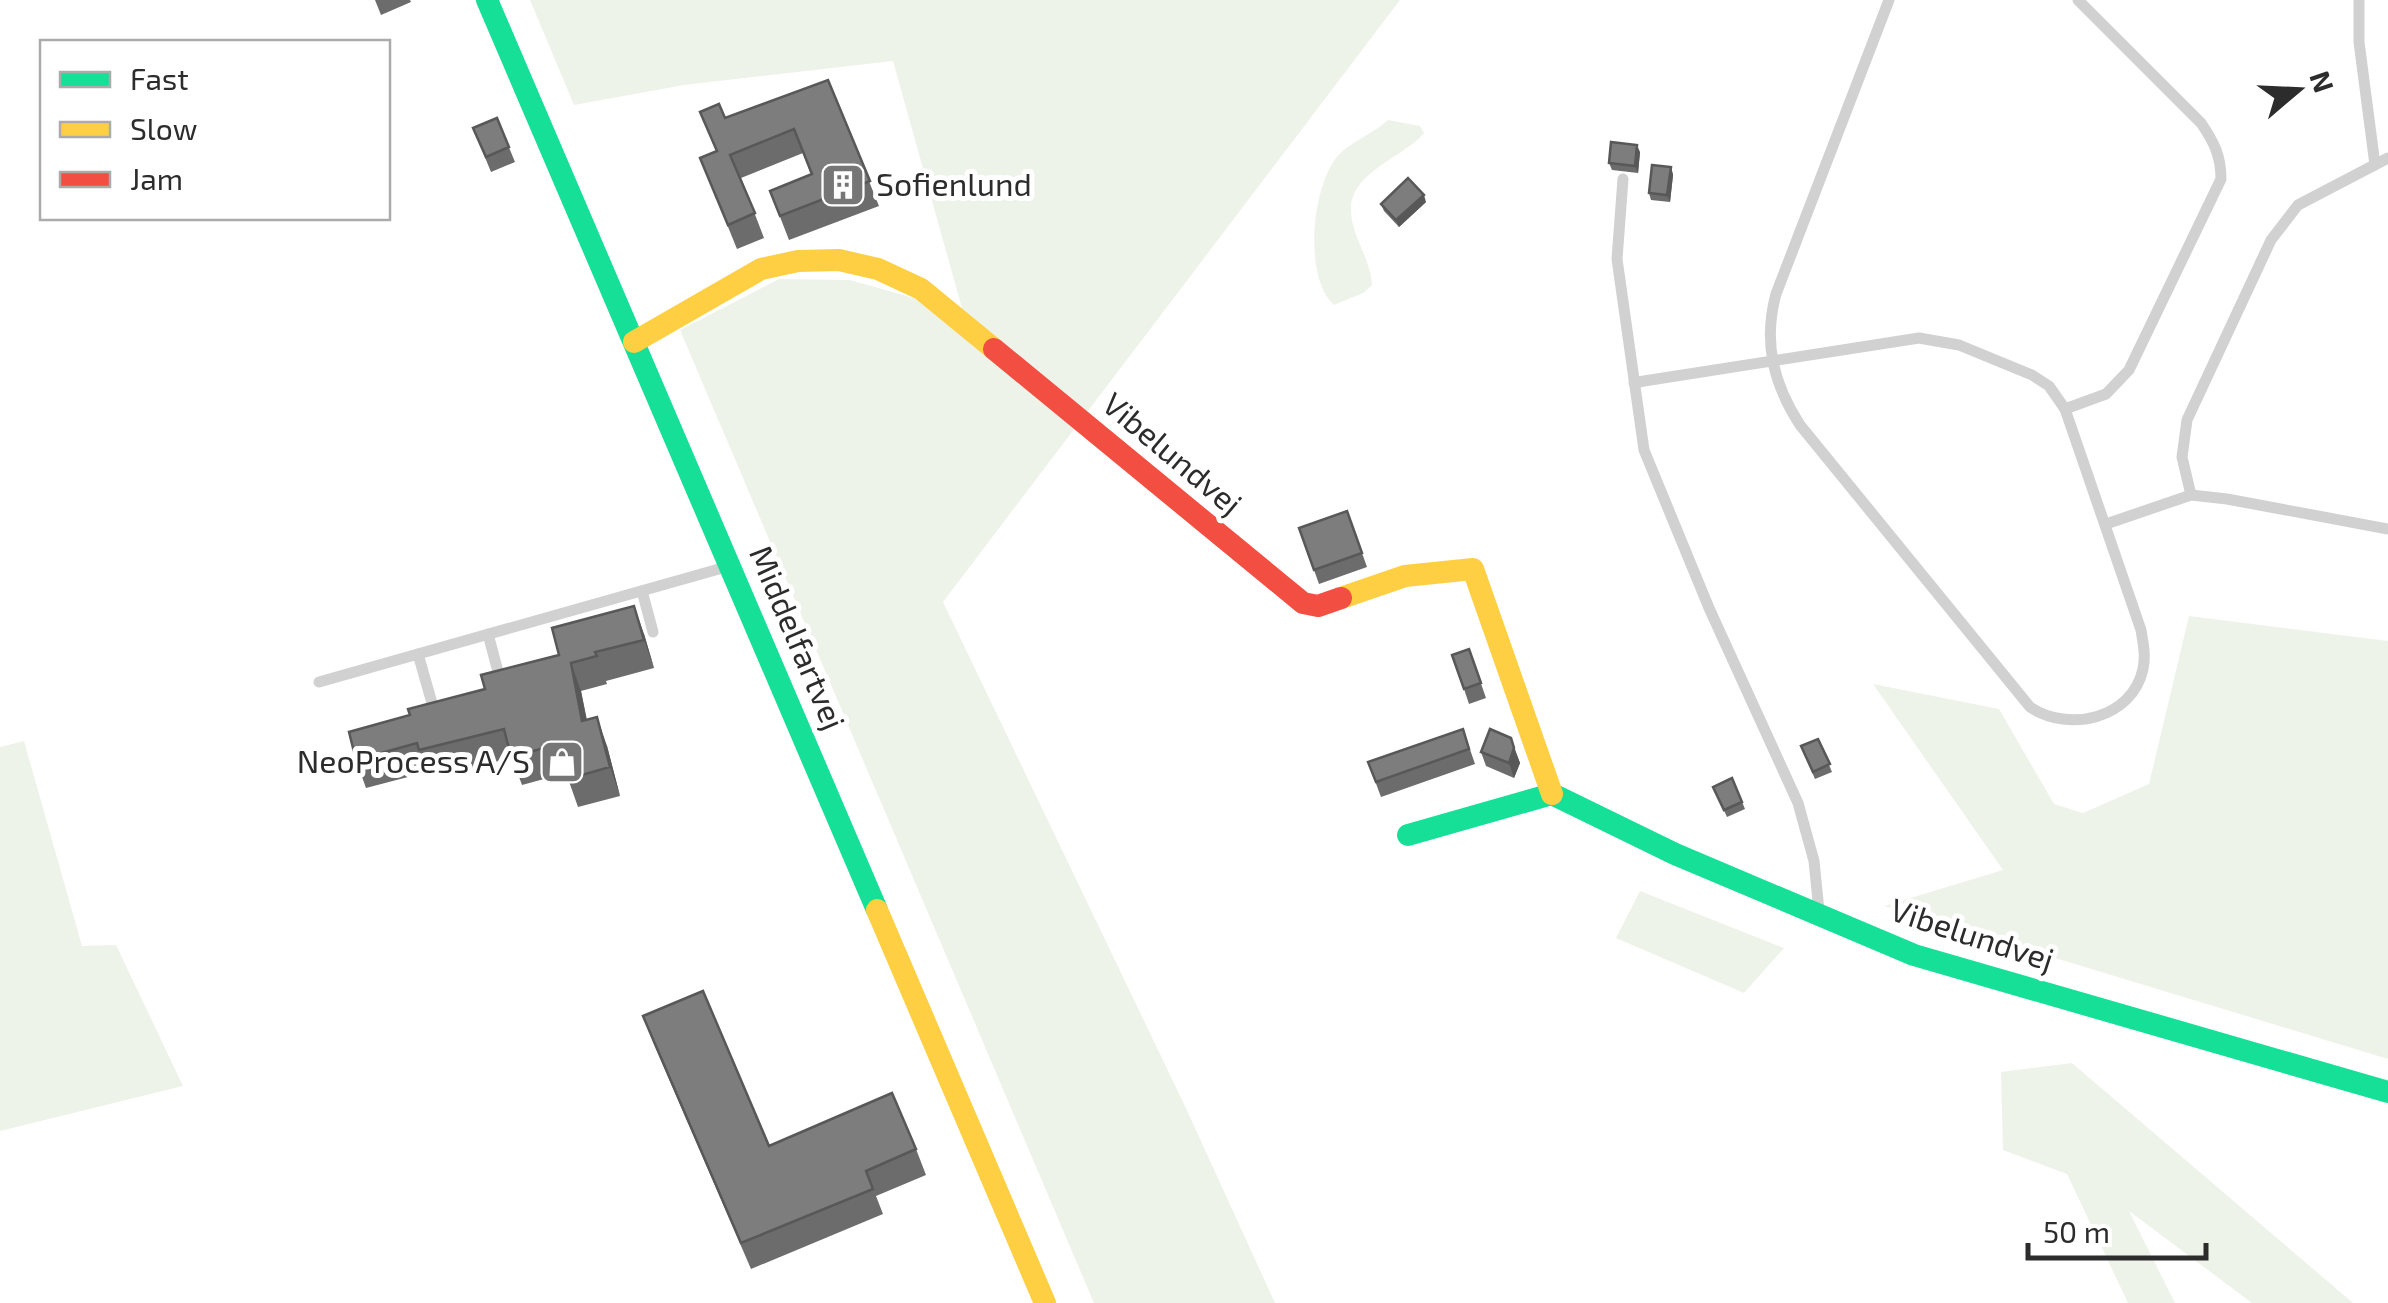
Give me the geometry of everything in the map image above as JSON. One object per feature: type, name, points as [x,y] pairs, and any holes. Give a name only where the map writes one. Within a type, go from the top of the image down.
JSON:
[{"type":"street","name":"Middelfartvej","points":[[487,0],[1045,1303]]},
{"type":"street","name":"Vibelundvej","points":[[634,342],[761,269],[798,261],[840,260],[878,269],[921,290],[1303,603],[1318,606],[1405,576],[1473,569],[1552,794],[1676,854],[1914,954],[2388,1092]]},
{"type":"street","points":[[1408,835],[1552,794]]},
{"type":"lane","points":[[1634,383],[1772,360],[1919,338],[1958,345],[2032,375],[2049,386],[2065,409],[2141,630],[2145,652],[2143,671],[2135,689],[2108,713],[2090,720],[2056,720],[2030,708],[1783,399],[1772,360],[1768,322],[1889,0]]},
{"type":"lane","points":[[2065,409],[2106,394],[2129,370],[2220,179],[2220,160],[2214,142],[2201,123],[2078,0]]},
{"type":"lane","points":[[2359,0],[2358,42],[2374,165]]},
{"type":"lane","points":[[2191,495],[2182,458],[2187,420],[2272,240],[2298,205],[2388,158]]},
{"type":"lane","points":[[1623,179],[1617,258],[1650,471],[1798,804],[1814,861],[1819,916]]},
{"type":"lane","points":[[2106,524],[2191,495],[2227,498],[2388,529]]},
{"type":"lane","points":[[319,682],[730,566]]},
{"type":"lane","points":[[642,591],[653,632]]},
{"type":"lane","points":[[488,634],[503,689]]},
{"type":"lane","points":[[418,654],[437,722]]},
{"type":"shaded area","points":[[530,0],[1400,0],[943,602],[1275,1303],[1094,1303],[680,330],[779,279],[850,280],[963,312],[893,61],[684,85],[574,105]]},
{"type":"shaded area","points":[[1388,120],[1420,126],[1424,133],[1359,185],[1353,197],[1352,220],[1372,285],[1334,305],[1324,292],[1315,254],[1322,189],[1341,152]]},
{"type":"shaded area","points":[[2189,616],[2388,641],[2388,1059],[1884,906],[2003,870],[1873,684],[1999,709],[2054,804],[2083,813],[2149,784]]},
{"type":"shaded area","points":[[24,741],[82,946],[116,945],[183,1086],[0,1131],[0,747]]},
{"type":"shaded area","points":[[1640,891],[1784,948],[1744,993],[1616,938]]},
{"type":"shaded area","points":[[2072,1063],[2353,1303],[2252,1303],[2129,1211],[2175,1303],[2128,1303],[2067,1174],[2003,1150],[2001,1072]]},
{"type":"building","points":[[828,80],[870,181],[780,216],[770,191],[812,174],[794,129],[730,155],[755,213],[728,225],[700,158],[717,151],[700,112],[719,104],[725,118]]},
{"type":"building","points":[[497,118],[509,147],[486,157],[473,128]]},
{"type":"building","points":[[1611,142],[1637,145],[1635,166],[1609,163]]},
{"type":"building","points":[[1652,165],[1671,167],[1667,195],[1649,193]]},
{"type":"building","points":[[1408,178],[1424,195],[1396,220],[1381,204]]},
{"type":"building","points":[[1347,511],[1362,553],[1314,570],[1299,528]]},
{"type":"building","points":[[634,606],[644,640],[595,652],[597,656],[571,663],[582,721],[597,717],[610,767],[568,779],[559,744],[511,757],[504,729],[419,750],[417,743],[356,760],[349,732],[410,715],[408,709],[485,689],[481,675],[559,655],[552,628]]},
{"type":"building","points":[[1469,649],[1481,683],[1464,689],[1452,655]]},
{"type":"building","points":[[1463,729],[1469,749],[1376,782],[1368,762]]},
{"type":"building","points":[[1490,729],[1511,738],[1514,748],[1509,763],[1481,752]]},
{"type":"building","points":[[1818,739],[1830,764],[1813,772],[1801,746]]},
{"type":"building","points":[[1732,778],[1742,802],[1724,810],[1713,787]]},
{"type":"building","points":[[703,991],[769,1146],[892,1093],[916,1149],[866,1171],[873,1189],[741,1243],[643,1016]]},
{"type":"traffic: fast","points":[[487,0],[877,910]]},
{"type":"traffic: fast","points":[[1408,835],[1552,794],[1675,854],[1914,955],[2388,1092]]},
{"type":"traffic: slow","points":[[634,342],[761,269],[798,261],[839,260],[878,269],[921,289],[994,349]]},
{"type":"traffic: slow","points":[[1341,598],[1405,576],[1473,569],[1552,794]]},
{"type":"traffic: slow","points":[[877,910],[1045,1303]]},
{"type":"traffic: jam","points":[[994,349],[1303,603],[1318,606],[1341,598]]},
{"type":"place","name":"Sofienlund","points":[[843,185]]},
{"type":"place","name":"NeoProcess A/S","points":[[562,762]]}]
